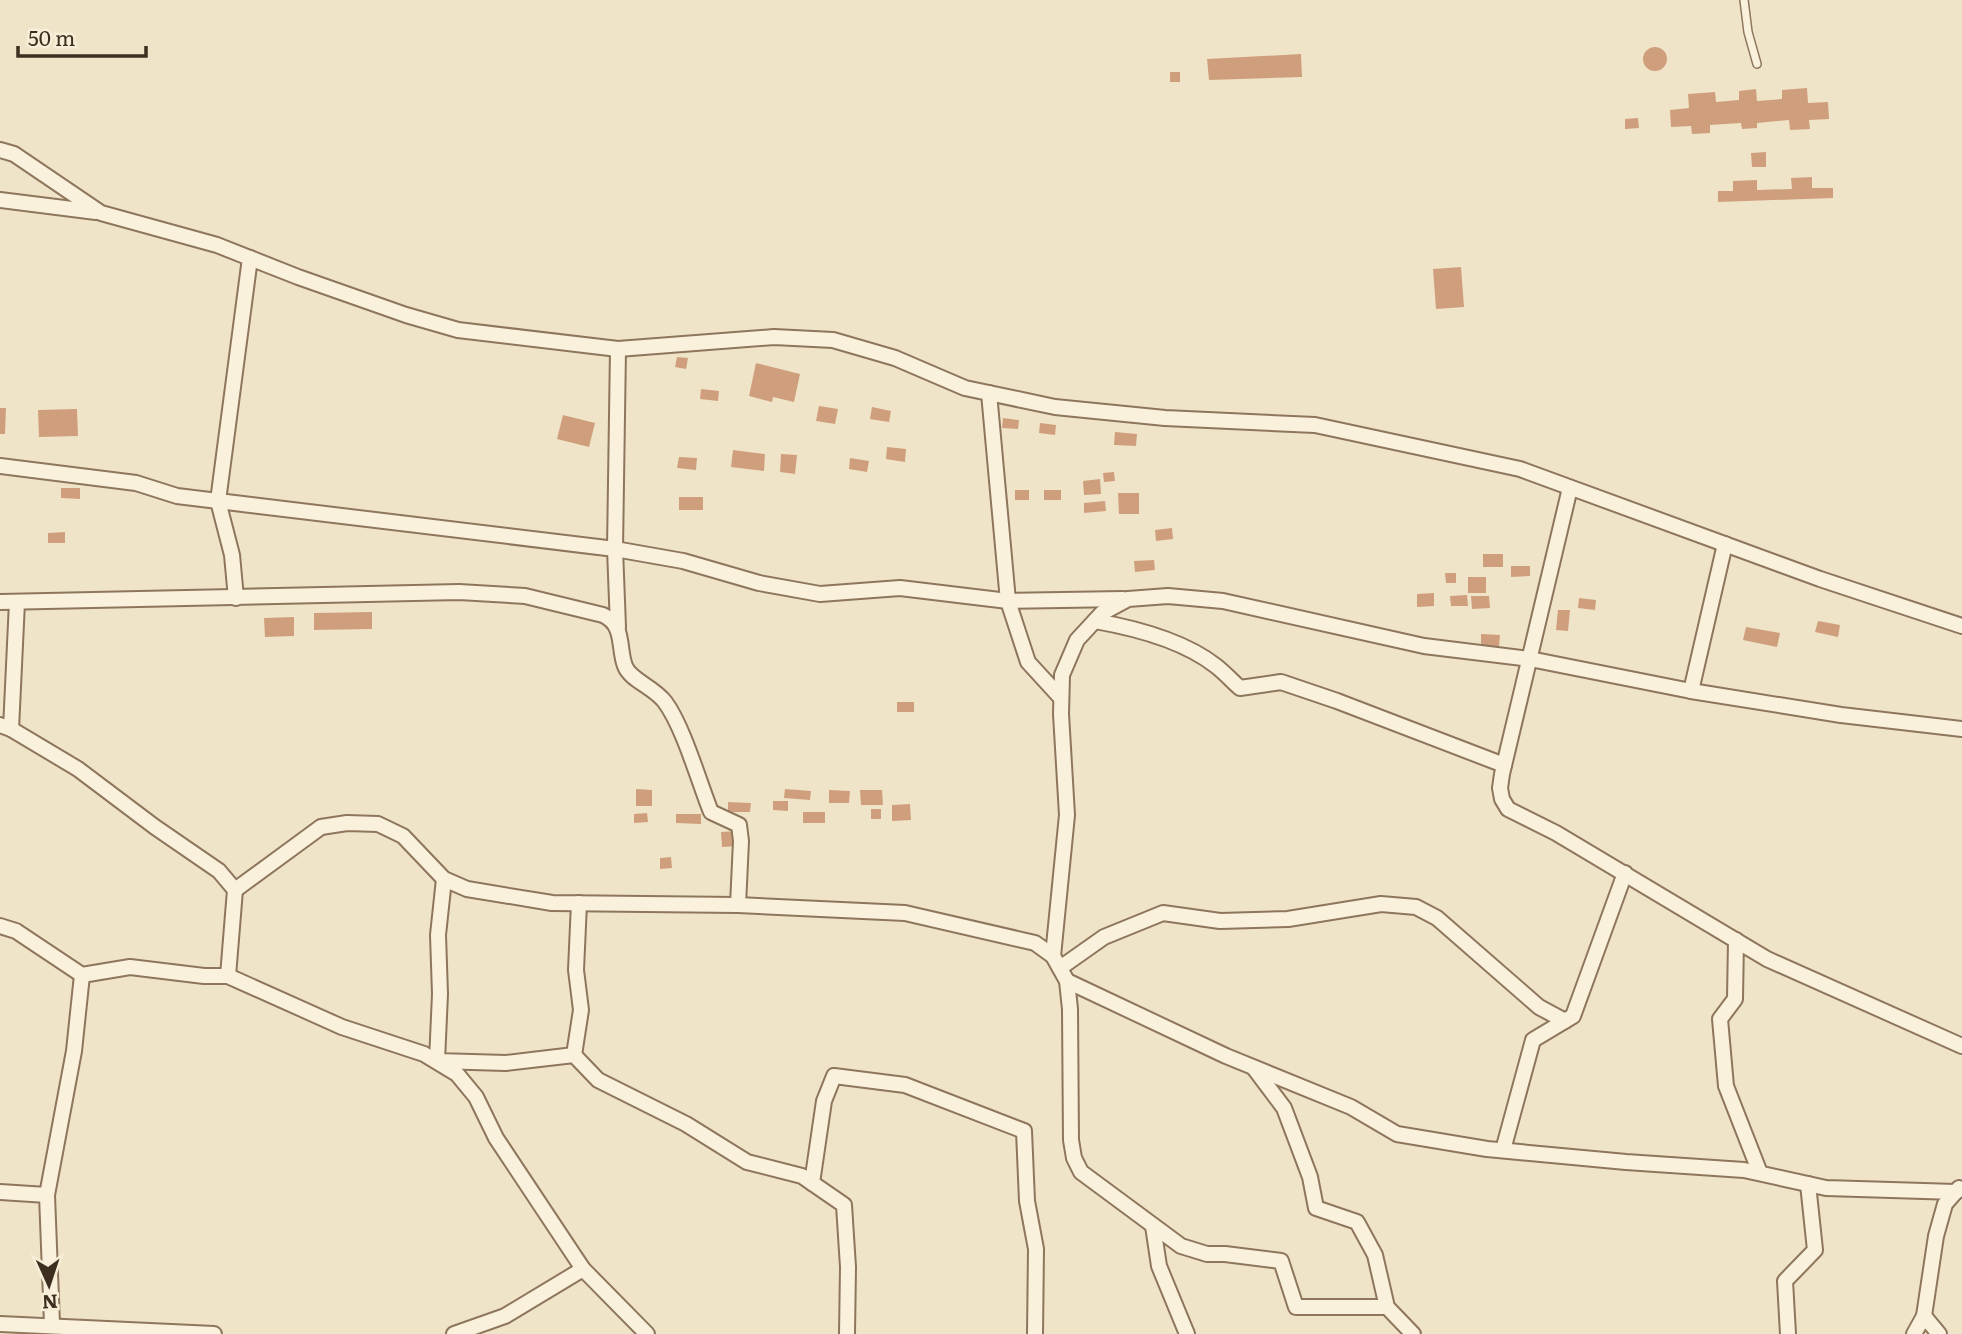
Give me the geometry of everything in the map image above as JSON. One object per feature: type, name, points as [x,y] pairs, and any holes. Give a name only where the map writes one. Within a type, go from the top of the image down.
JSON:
[{"type":"street","points":[[0,150],[14,154],[101,213]]},
{"type":"street","points":[[0,200],[101,213],[217,244],[334,290],[458,330],[618,349],[774,337],[833,340],[895,358],[965,388],[1055,407],[1138,415],[1315,425],[1520,469],[1820,579],[1962,626]]},
{"type":"street","points":[[236,598],[232,555],[218,501],[250,258]]},
{"type":"street","points":[[618,349],[615,549],[618,627],[626,668],[635,679],[653,688],[667,704],[710,812],[739,825],[741,841],[738,905]]},
{"type":"street","points":[[989,394],[1008,601],[1028,662],[1061,698]]},
{"type":"street","points":[[0,466],[136,483],[177,496],[615,549],[682,561],[758,583],[820,594],[900,588],[1008,601],[1168,596],[1223,601],[1424,646],[1530,659],[1691,691],[1841,715],[1962,729]]},
{"type":"street","points":[[1570,488],[1504,765],[1500,788],[1508,809],[1556,833],[1767,959],[1962,1045]]},
{"type":"street","points":[[1691,691],[1725,544]]},
{"type":"street","points":[[0,602],[459,592],[512,595],[603,615],[612,619],[618,627]]},
{"type":"street","points":[[1128,599],[1102,613],[1077,640],[1062,675],[1066,815],[1060,968],[1070,1009],[1071,1140],[1074,1158],[1081,1172],[1181,1246],[1207,1254],[1281,1261],[1296,1307],[1387,1307]]},
{"type":"street","points":[[17,602],[6,727],[78,769],[219,871],[235,890],[228,976]]},
{"type":"street","points":[[1095,621],[1130,628],[1190,650],[1216,666],[1240,688],[1280,681],[1504,765]]},
{"type":"street","points":[[235,890],[321,827],[348,823],[378,824],[403,836],[444,879],[467,889],[552,903],[738,905],[905,913],[1035,943],[1060,968],[1253,1067],[1351,1107],[1397,1134],[1503,1150],[1744,1170],[1826,1188],[1959,1188]]},
{"type":"street","points":[[1503,1150],[1533,1040],[1573,1016],[1625,873]]},
{"type":"street","points":[[437,1061],[440,995],[438,935],[444,879]]},
{"type":"street","points":[[574,1055],[581,1010],[576,970],[579,903]]},
{"type":"street","points":[[1060,968],[1104,937],[1163,914],[1234,920],[1288,919],[1381,904],[1416,907],[1437,918],[1539,1007],[1564,1021]]},
{"type":"street","points":[[0,926],[16,931],[82,975],[130,967],[204,976],[228,976],[342,1027],[424,1054],[437,1061],[457,1074],[476,1097],[496,1138],[583,1269],[647,1334]]},
{"type":"street","points":[[1736,940],[1735,999],[1720,1019],[1726,1086],[1760,1173]]},
{"type":"street","points":[[52,1324],[47,1195],[74,1051],[82,975]]},
{"type":"street","points":[[437,1061],[506,1063],[574,1055]]},
{"type":"street","points":[[574,1055],[598,1080],[686,1124],[747,1162],[802,1176],[844,1205],[848,1267],[847,1334]]},
{"type":"street","points":[[1253,1067],[1284,1108],[1310,1177],[1316,1208],[1357,1222],[1375,1255],[1387,1307],[1413,1334]]},
{"type":"street","points":[[812,1183],[824,1101],[834,1076],[905,1084],[1024,1131],[1027,1200],[1036,1249],[1035,1334]]},
{"type":"street","points":[[1788,1334],[1786,1281],[1815,1250],[1808,1184]]},
{"type":"street","points":[[1914,1334],[1924,1316],[1936,1236],[1945,1204],[1959,1188]]},
{"type":"street","points":[[0,1192],[47,1195]]},
{"type":"street","points":[[1153,1226],[1159,1266],[1187,1334]]},
{"type":"street","points":[[454,1334],[505,1316],[583,1269]]},
{"type":"street","points":[[1924,1316],[1939,1334]]},
{"type":"street","points":[[0,1324],[52,1324],[89,1330],[214,1334]]},
{"type":"lane","points":[[1744,0],[1748,32],[1757,64]]},
{"type":"building","points":[[1655,47],[1664,50],[1667,59],[1664,68],[1655,71],[1646,68],[1643,59],[1646,50]]},
{"type":"building","points":[[1301,54],[1302,77],[1209,80],[1207,59]]},
{"type":"building","points":[[1170,72],[1180,72],[1180,82],[1170,82]]},
{"type":"building","points":[[1807,88],[1808,103],[1828,102],[1829,119],[1809,120],[1810,129],[1790,130],[1789,120],[1757,123],[1757,128],[1742,129],[1741,123],[1710,125],[1710,133],[1692,134],[1691,126],[1671,127],[1670,110],[1689,108],[1688,94],[1715,92],[1716,102],[1739,100],[1739,91],[1756,89],[1757,101],[1782,99],[1782,90]]},
{"type":"building","points":[[1638,118],[1639,128],[1625,129],[1625,119]]},
{"type":"building","points":[[1766,152],[1766,167],[1752,167],[1751,153]]},
{"type":"building","points":[[1812,177],[1812,188],[1833,188],[1833,198],[1718,202],[1718,191],[1733,191],[1733,181],[1757,180],[1757,190],[1792,189],[1791,178]]},
{"type":"building","points":[[1461,267],[1464,307],[1436,309],[1433,269]]},
{"type":"building","points":[[677,357],[688,358],[686,369],[675,367]]},
{"type":"building","points":[[756,363],[800,374],[794,402],[773,397],[772,402],[749,396]]},
{"type":"building","points":[[701,389],[719,391],[718,401],[700,399]]},
{"type":"building","points":[[819,406],[838,409],[835,424],[816,421]]},
{"type":"building","points":[[872,407],[891,411],[889,422],[870,419]]},
{"type":"building","points":[[0,408],[6,408],[5,434],[0,434]]},
{"type":"building","points":[[77,409],[78,436],[39,437],[38,410]]},
{"type":"building","points":[[563,415],[595,423],[589,447],[557,439]]},
{"type":"building","points":[[1003,418],[1019,420],[1018,429],[1002,428]]},
{"type":"building","points":[[1040,423],[1056,425],[1055,435],[1039,433]]},
{"type":"building","points":[[1115,432],[1137,434],[1136,446],[1114,445]]},
{"type":"building","points":[[887,447],[906,449],[905,462],[886,459]]},
{"type":"building","points":[[733,450],[765,454],[764,471],[731,467]]},
{"type":"building","points":[[781,454],[797,455],[795,474],[780,472]]},
{"type":"building","points":[[679,457],[697,458],[696,470],[677,468]]},
{"type":"building","points":[[850,458],[869,461],[867,472],[849,469]]},
{"type":"building","points":[[1114,472],[1115,481],[1104,482],[1103,473]]},
{"type":"building","points":[[1100,479],[1101,494],[1084,495],[1083,481]]},
{"type":"building","points":[[61,488],[80,488],[80,499],[61,498]]},
{"type":"building","points":[[1015,490],[1029,490],[1029,500],[1015,500]]},
{"type":"building","points":[[1044,490],[1061,490],[1061,500],[1044,500]]},
{"type":"building","points":[[1118,493],[1139,493],[1139,514],[1119,514]]},
{"type":"building","points":[[679,497],[703,497],[703,510],[679,510]]},
{"type":"building","points":[[1105,501],[1106,511],[1084,513],[1084,503]]},
{"type":"building","points":[[1172,528],[1173,539],[1156,541],[1155,530]]},
{"type":"building","points":[[65,532],[65,543],[48,543],[48,533]]},
{"type":"building","points":[[1483,554],[1503,554],[1503,567],[1483,567]]},
{"type":"building","points":[[1154,560],[1155,570],[1135,572],[1134,561]]},
{"type":"building","points":[[1511,566],[1530,566],[1530,576],[1511,577]]},
{"type":"building","points":[[1445,573],[1456,573],[1456,583],[1446,583]]},
{"type":"building","points":[[1468,577],[1486,577],[1486,593],[1468,593]]},
{"type":"building","points":[[1434,593],[1434,606],[1417,607],[1417,594]]},
{"type":"building","points":[[1467,595],[1468,606],[1451,606],[1450,596]]},
{"type":"building","points":[[1471,596],[1489,596],[1490,608],[1472,609]]},
{"type":"building","points":[[1579,598],[1596,600],[1595,610],[1578,608]]},
{"type":"building","points":[[1558,610],[1570,610],[1568,631],[1556,630]]},
{"type":"building","points":[[372,612],[372,629],[314,630],[314,613]]},
{"type":"building","points":[[294,617],[294,636],[265,637],[264,618]]},
{"type":"building","points":[[1818,621],[1840,625],[1838,637],[1815,632]]},
{"type":"building","points":[[1746,627],[1780,633],[1777,647],[1743,640]]},
{"type":"building","points":[[1481,634],[1500,635],[1499,647],[1481,646]]},
{"type":"building","points":[[897,702],[914,702],[914,712],[897,712]]},
{"type":"building","points":[[636,789],[652,790],[652,806],[636,806]]},
{"type":"building","points":[[785,789],[811,791],[810,800],[784,798]]},
{"type":"building","points":[[829,790],[850,791],[849,803],[829,803]]},
{"type":"building","points":[[860,790],[882,790],[883,805],[861,805]]},
{"type":"building","points":[[773,801],[788,801],[788,811],[773,810]]},
{"type":"building","points":[[728,802],[751,803],[750,812],[728,812]]},
{"type":"building","points":[[910,804],[911,820],[892,821],[892,805]]},
{"type":"building","points":[[871,809],[881,809],[881,819],[871,819]]},
{"type":"building","points":[[803,812],[825,812],[825,823],[803,823]]},
{"type":"building","points":[[647,813],[648,822],[634,823],[634,814]]},
{"type":"building","points":[[676,814],[701,814],[701,824],[676,823]]},
{"type":"building","points":[[738,831],[739,846],[722,847],[721,832]]},
{"type":"building","points":[[671,857],[672,868],[660,869],[660,858]]}]
